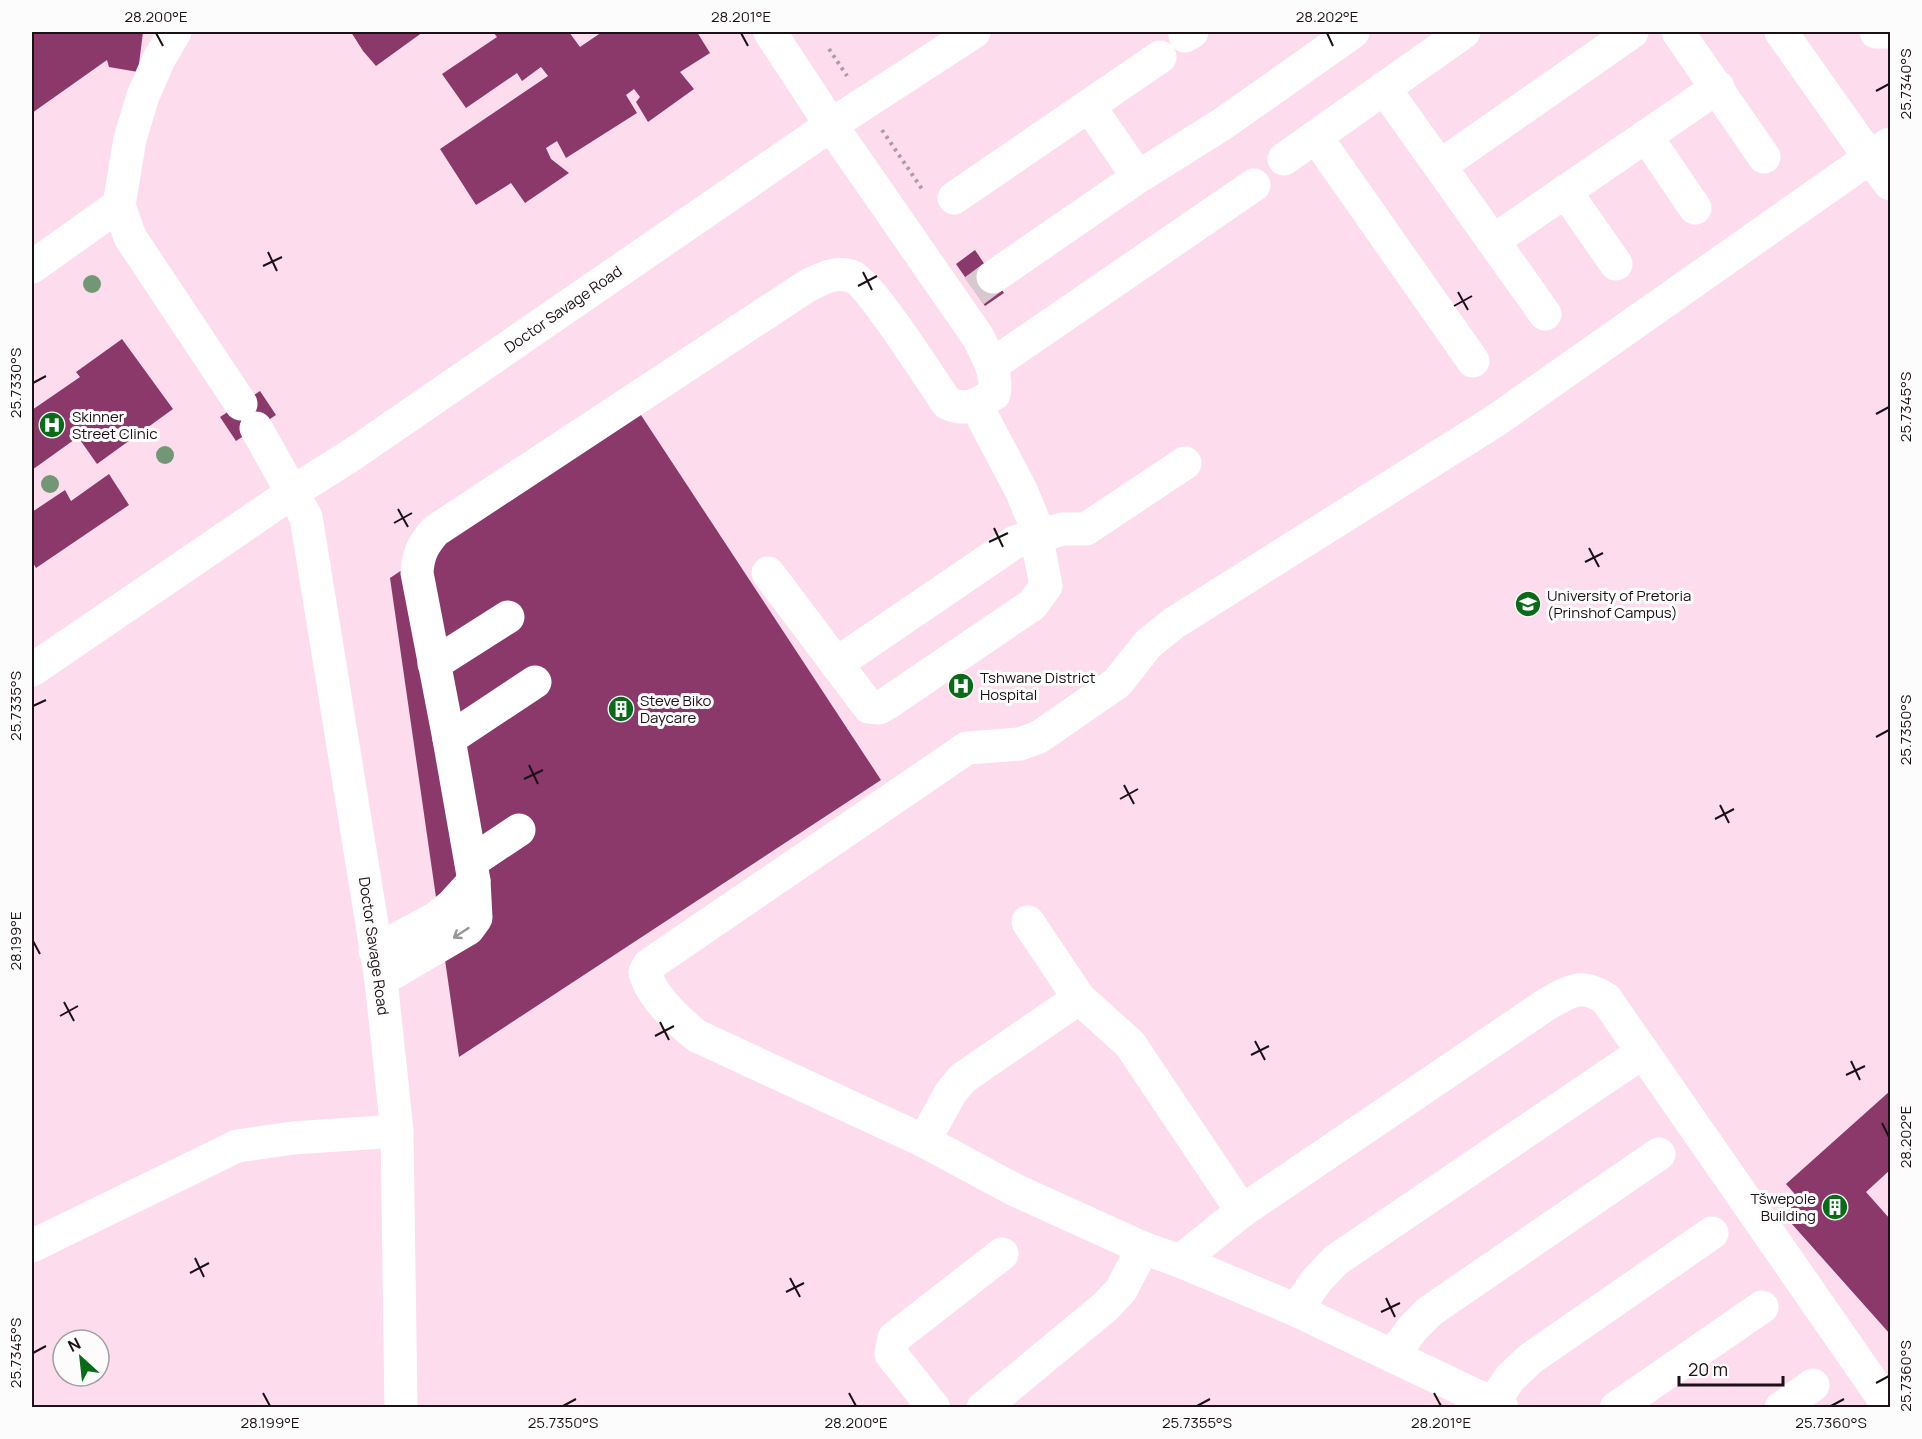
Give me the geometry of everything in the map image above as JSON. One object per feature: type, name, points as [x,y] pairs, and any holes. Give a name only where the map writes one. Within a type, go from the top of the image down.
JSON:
[{"type":"street","name":"Doctor Savage Road","points":[[175,32],[159,59],[143,96],[130,139],[119,205],[130,237],[248,416],[306,517],[378,966],[398,1131],[401,1407]]},
{"type":"street","points":[[472,872],[417,573],[417,558],[423,545],[435,531],[807,286],[830,275],[852,277],[871,292],[946,402],[958,408],[976,405],[994,394],[996,382],[992,365],[978,337],[974,291],[831,124],[770,32]]},
{"type":"street","name":"Doctor Savage Road","points":[[32,670],[293,492],[353,454],[831,124],[974,32]]},
{"type":"street","points":[[974,291],[1138,177],[1221,125],[1353,32]]},
{"type":"street","points":[[1284,159],[1464,32]]},
{"type":"street","points":[[1440,166],[1632,32]]},
{"type":"street","points":[[1678,32],[1764,156]]},
{"type":"street","points":[[1781,32],[1883,149]]},
{"type":"street","points":[[1806,32],[1881,137],[1890,184]]},
{"type":"street","points":[[1876,32],[1890,32]]},
{"type":"street","points":[[939,195],[1089,106],[1160,57]]},
{"type":"street","points":[[1493,241],[1718,87]]},
{"type":"street","points":[[1384,88],[1545,314]]},
{"type":"street","points":[[1089,106],[1138,177]]},
{"type":"street","points":[[1646,136],[1695,208]]},
{"type":"street","points":[[1316,137],[1473,361]]},
{"type":"street","points":[[1712,1233],[1530,1359],[1510,1378],[1498,1406],[1296,1310],[1180,1261],[1143,1248],[1015,1190],[924,1142],[697,1036],[668,1010],[645,972],[649,965],[967,748],[1020,744],[1039,738],[1117,683],[1148,644],[1174,623],[1495,421],[1883,149]]},
{"type":"street","points":[[992,365],[1254,185]]},
{"type":"street","points":[[1565,191],[1616,264]]},
{"type":"street","points":[[32,267],[119,205]]},
{"type":"street","points":[[768,573],[869,707],[879,708],[886,704],[1036,600],[1046,586],[1033,519],[976,405]]},
{"type":"street","points":[[836,664],[1015,542],[1063,529],[1086,529],[1185,463]]},
{"type":"street","points":[[434,664],[508,617]]},
{"type":"street","points":[[449,739],[535,682]]},
{"type":"street","points":[[378,966],[452,905],[472,872],[519,830]]},
{"type":"street","points":[[1028,922],[1079,998],[1130,1044],[1242,1211]]},
{"type":"street","points":[[1180,1261],[1242,1211],[1547,1004],[1569,991],[1583,988],[1595,991],[1606,999],[1890,1407]]},
{"type":"street","points":[[924,1142],[951,1092],[963,1078],[1079,998]]},
{"type":"street","points":[[1296,1310],[1317,1280],[1336,1260],[1643,1052]]},
{"type":"street","points":[[32,1246],[237,1146],[293,1138],[398,1131]]},
{"type":"street","points":[[1392,1356],[1413,1328],[1430,1311],[1659,1154]]},
{"type":"street","points":[[983,1407],[1106,1307],[1121,1290],[1143,1248]]},
{"type":"street","points":[[934,1407],[891,1353],[894,1338],[1002,1254]]},
{"type":"street","points":[[1616,1407],[1762,1307]]},
{"type":"street","points":[[1781,1407],[1813,1385]]},
{"type":"path","points":[[829,49],[864,103],[939,195]]},
{"type":"shaded area","name":"Tshwane District Hospital","points":[[32,32],[1890,32],[1890,1407],[32,1407]]},
{"type":"building","points":[[32,32],[143,32],[138,72],[109,67],[107,60],[32,113]]},
{"type":"building","points":[[351,32],[423,32],[376,66]]},
{"type":"building","points":[[493,32],[569,32],[580,47],[602,32],[697,32],[710,53],[680,72],[694,89],[648,122],[636,102],[640,97],[634,89],[626,95],[637,113],[566,158],[557,141],[546,148],[551,159],[569,173],[525,203],[511,183],[476,205],[440,149],[548,76],[541,67],[522,81],[517,73],[466,108],[442,74],[497,37]]},
{"type":"building","points":[[975,250],[1004,293],[985,306],[956,264]]},
{"type":"building","points":[[122,339],[173,409],[97,464],[78,437],[32,470],[32,410],[80,377],[76,372]]},
{"type":"building","points":[[260,391],[276,415],[236,441],[220,417]]},
{"type":"building","name":"Steve Biko Daycare","points":[[639,412],[881,780],[459,1057],[390,578]]},
{"type":"building","points":[[109,474],[129,505],[36,568],[32,561],[32,512],[65,490],[71,501]]},
{"type":"building","name":"Tšwepole Building","points":[[1890,1091],[1890,1170],[1866,1192],[1890,1219],[1890,1334],[1783,1214],[1800,1200],[1786,1184]]},
{"type":"tunnel","points":[[974,291],[993,277]]},
{"type":"place","name":"Skinner Street Clinic","points":[[52,425]]},
{"type":"place","name":"University of Pretoria (Prinshof Campus)","points":[[1528,604]]},
{"type":"place","name":"Tshwane District Hospital","points":[[961,686]]},
{"type":"place","name":"Steve Biko Daycare","points":[[621,709]]},
{"type":"place","name":"Tšwepole Building","points":[[1835,1207]]}]
